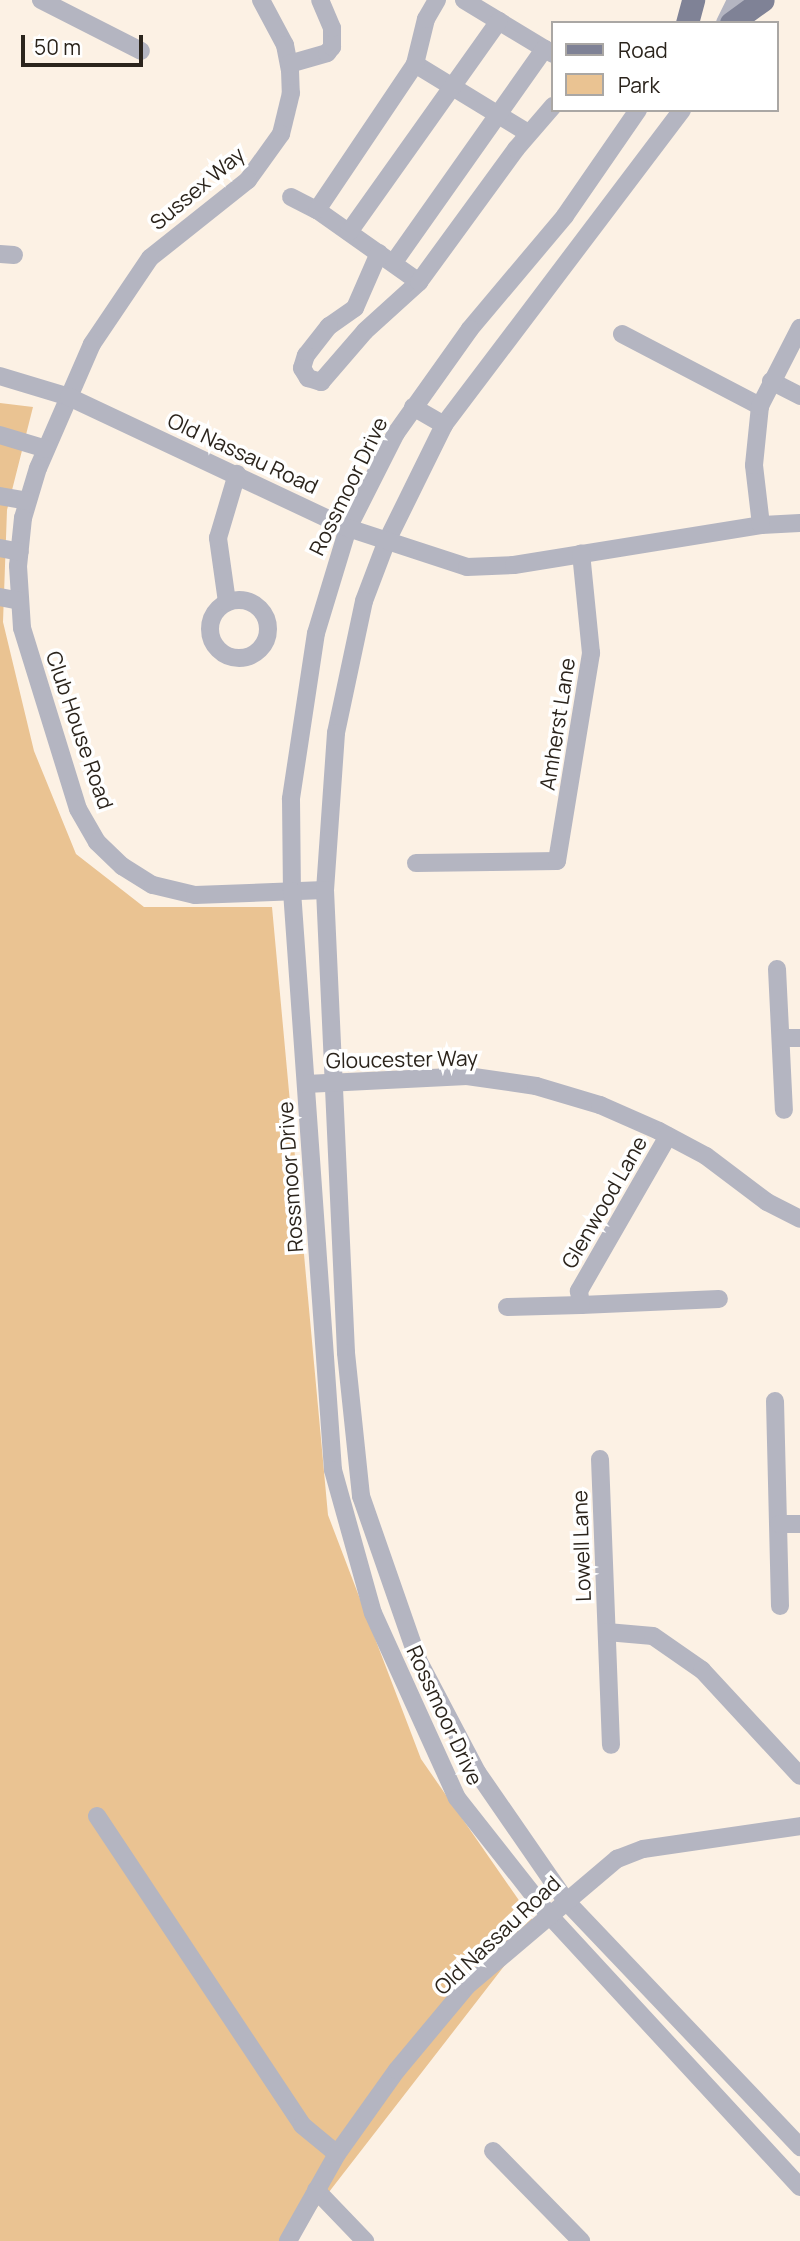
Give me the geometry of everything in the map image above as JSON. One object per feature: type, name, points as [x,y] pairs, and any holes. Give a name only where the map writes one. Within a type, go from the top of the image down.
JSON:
[{"type":"main road","points":[[689,21],[693,0]]},
{"type":"main road","points":[[734,21],[764,0]]},
{"type":"street","points":[[41,0],[141,51]]},
{"type":"street","name":"Sussex Way","points":[[69,397],[99,332],[150,258],[262,165],[287,113],[289,64],[285,45],[261,0]]},
{"type":"street","points":[[289,64],[327,53],[332,47],[332,28],[320,0]]},
{"type":"street","points":[[317,210],[415,64],[426,19],[437,0]]},
{"type":"street","points":[[464,0],[549,52],[497,114],[387,258],[355,308],[329,326],[306,355],[302,368],[308,378],[321,382],[369,327],[419,282],[528,133],[552,107]]},
{"type":"street","points":[[690,21],[704,0]]},
{"type":"street","points":[[726,21],[736,0]]},
{"type":"street","points":[[349,232],[499,22]]},
{"type":"street","points":[[415,64],[528,133]]},
{"type":"street","name":"Rossmoor Drive","points":[[637,112],[591,179],[413,407],[348,528],[330,576],[305,684],[291,799],[292,891],[333,1470],[373,1613],[457,1798],[549,1915],[800,2187]]},
{"type":"street","name":"Rossmoor Drive","points":[[681,112],[444,425],[386,543],[365,601],[342,689],[325,890],[336,1082],[346,1353],[361,1496],[418,1660],[477,1772],[566,1901],[800,2147]]},
{"type":"street","points":[[591,179],[614,202]]},
{"type":"street","points":[[291,197],[317,210],[419,282]]},
{"type":"street","points":[[355,308],[369,327]]},
{"type":"street","points":[[761,525],[754,465],[760,406],[800,328]]},
{"type":"street","points":[[622,334],[760,406]]},
{"type":"street","name":"Old Nassau Road","points":[[0,376],[69,397],[348,528],[386,543],[467,567],[514,565],[761,525],[800,523]]},
{"type":"street","points":[[771,381],[800,396]]},
{"type":"street","name":"Club House Road","points":[[69,397],[46,449],[28,501],[20,552],[20,601],[22,628],[52,733],[78,809],[97,842],[122,866],[153,885],[195,895],[325,890]]},
{"type":"street","points":[[413,407],[444,425]]},
{"type":"street","points":[[0,436],[46,449]]},
{"type":"street","points":[[227,602],[218,538],[237,474]]},
{"type":"street","points":[[0,496],[28,501]]},
{"type":"street","points":[[0,548],[20,552]]},
{"type":"street","name":"Amherst Lane","points":[[416,863],[557,861],[592,653],[581,553]]},
{"type":"street","points":[[0,597],[20,601]]},
{"type":"street","points":[[777,969],[784,1110]]},
{"type":"street","points":[[781,1038],[800,1038]]},
{"type":"street","name":"Gloucester Way","points":[[306,1084],[467,1076],[537,1086],[600,1105],[668,1136],[706,1156],[766,1202],[800,1219]]},
{"type":"street","name":"Glenwood Lane","points":[[580,1298],[668,1136]]},
{"type":"street","points":[[507,1307],[580,1298],[719,1299]]},
{"type":"street","points":[[775,1401],[780,1606]]},
{"type":"street","name":"Lowell Lane","points":[[600,1459],[611,1745]]},
{"type":"street","points":[[779,1524],[800,1524]]},
{"type":"street","points":[[607,1632],[653,1636],[702,1670],[800,1776]]},
{"type":"street","points":[[97,1816],[302,2125],[337,2154]]},
{"type":"street","name":"Old Nassau Road","points":[[288,2241],[337,2154],[397,2070],[467,1986],[617,1859],[643,1849],[800,1826]]},
{"type":"street","points":[[493,2151],[581,2241]]},
{"type":"street","points":[[316,2190],[365,2241]]},
{"type":"green space","points":[[0,403],[33,407],[7,510],[3,622],[34,751],[76,854],[144,907],[272,907],[328,1515],[421,1759],[536,1925],[291,2241],[0,2241]]}]
